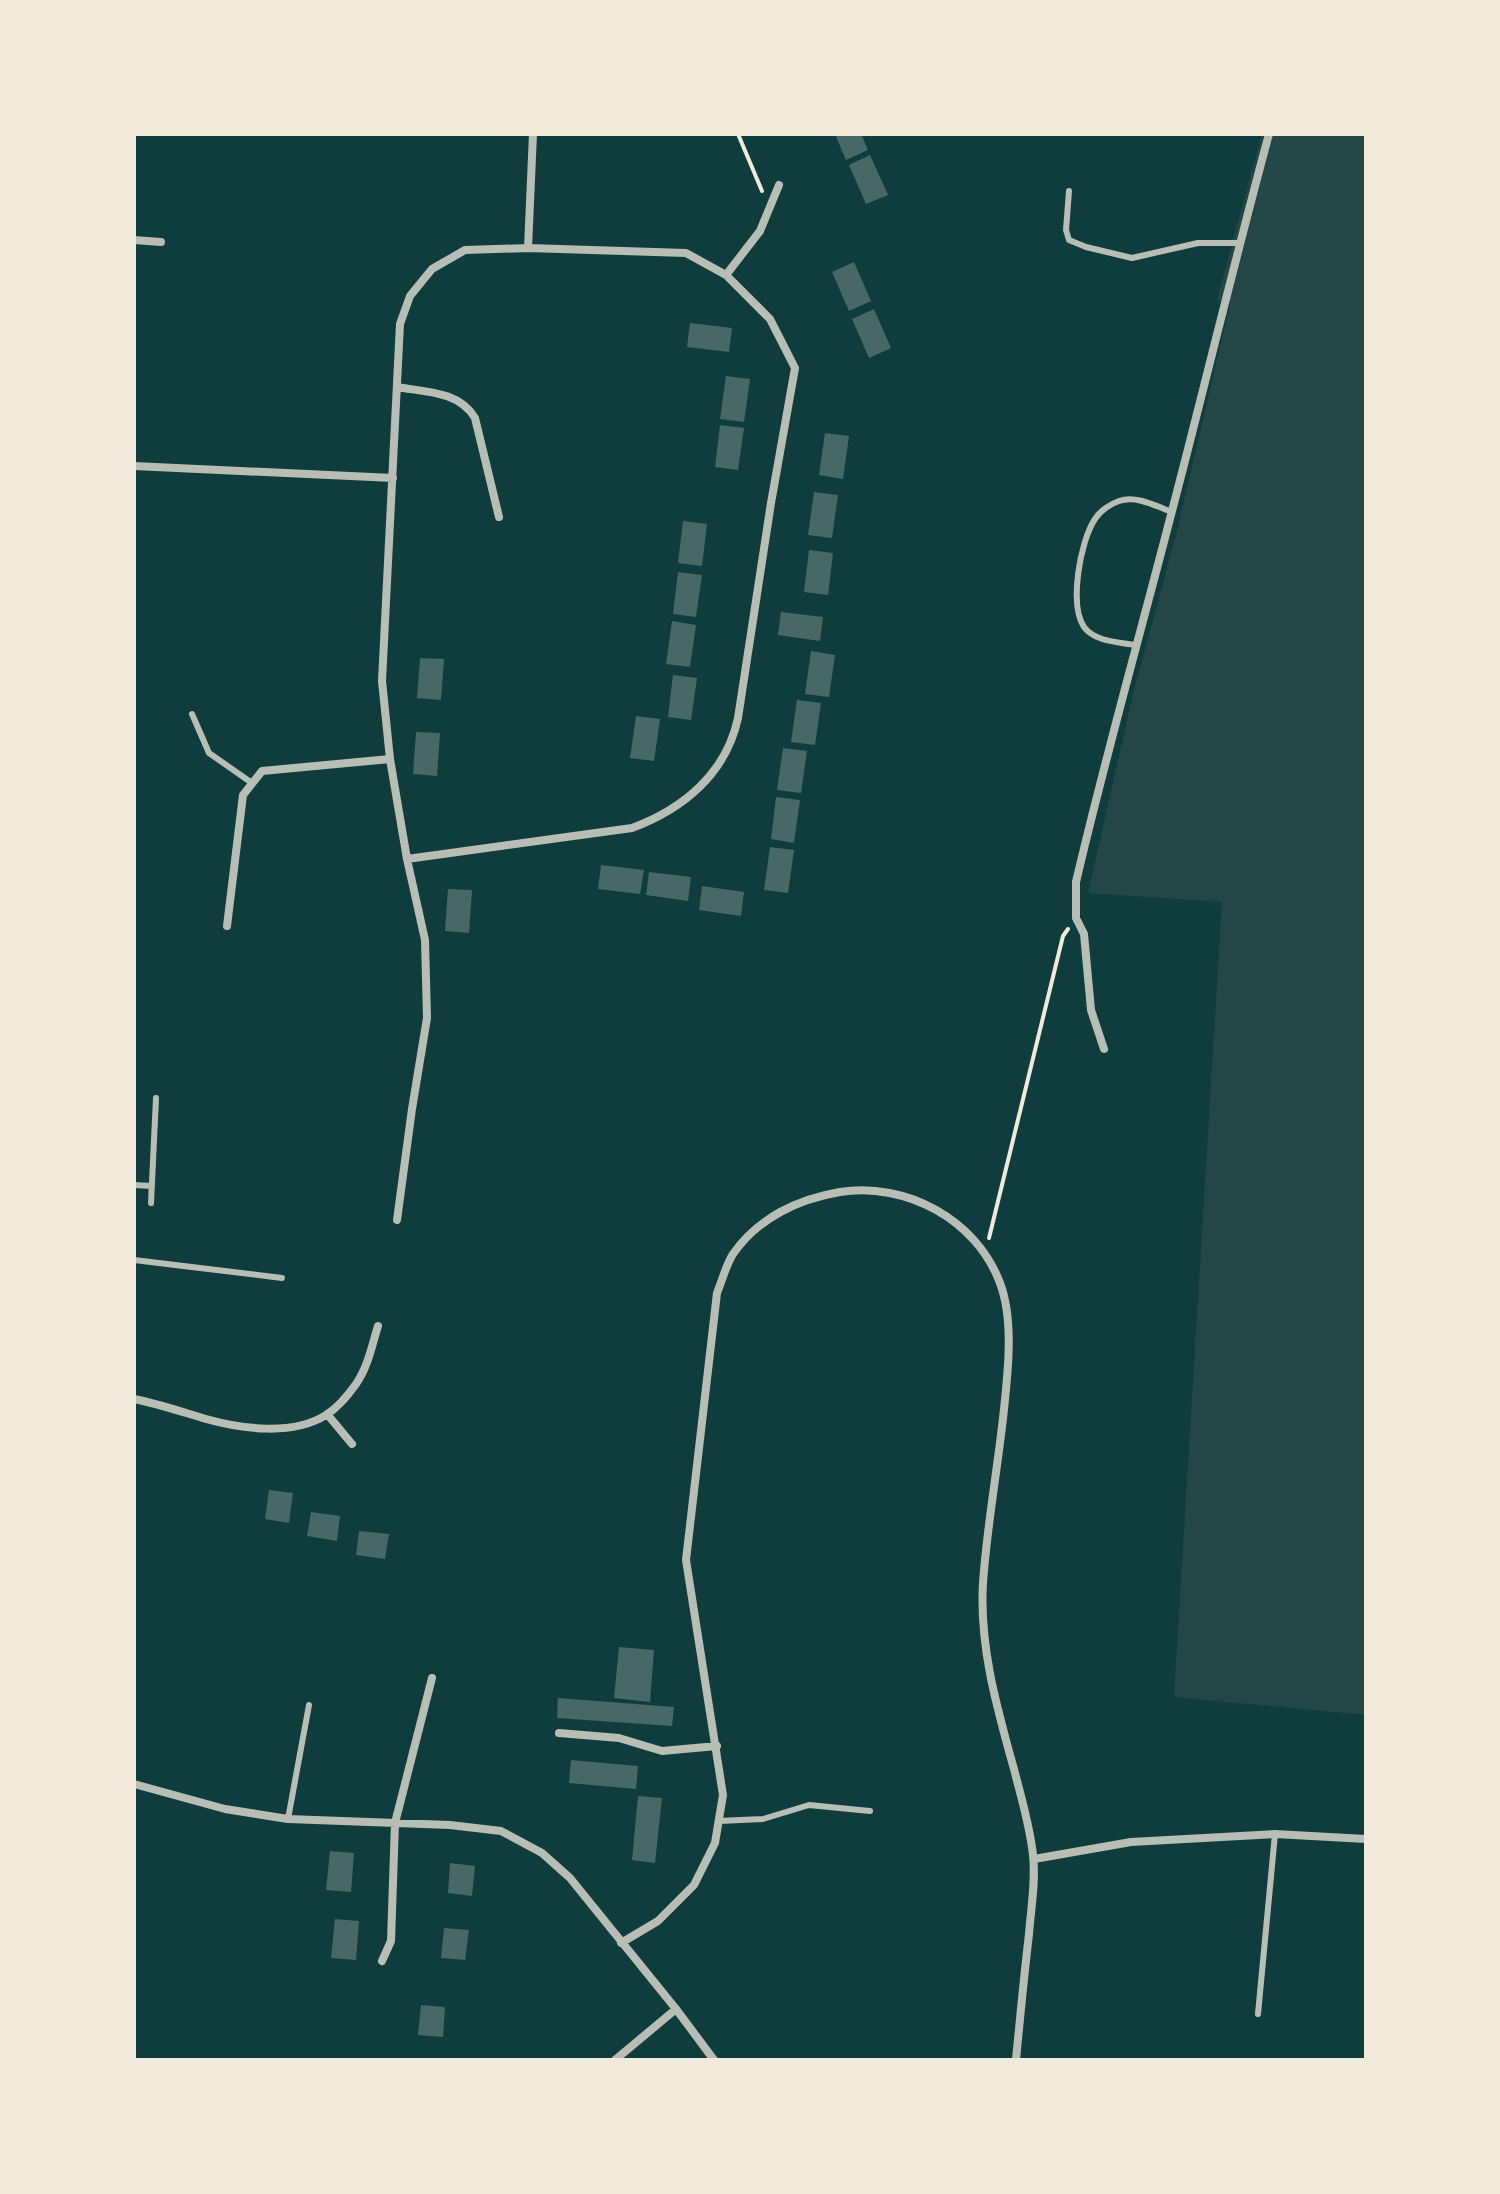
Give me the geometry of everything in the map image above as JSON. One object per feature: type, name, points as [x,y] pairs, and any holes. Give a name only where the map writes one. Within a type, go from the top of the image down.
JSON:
[{"type":"street","points":[[528,248],[533,134]]},
{"type":"street","points":[[1104,1049],[1091,1010],[1084,934],[1076,918],[1076,882],[1269,134]]},
{"type":"street","points":[[726,275],[760,231],[779,185]]},
{"type":"street","points":[[134,240],[161,242]]},
{"type":"street","points":[[397,1220],[427,1018],[425,940],[407,859],[390,759],[382,681],[400,324],[410,296],[432,269],[465,250],[528,248],[686,253],[726,275],[770,319],[795,368],[736,731],[718,766],[701,787],[657,818],[632,828],[407,859]]},
{"type":"street","points":[[397,387],[450,396],[470,410],[475,418],[499,517]]},
{"type":"street","points":[[134,466],[393,478]]},
{"type":"street","points":[[227,926],[243,795],[262,771],[390,759]]},
{"type":"street","points":[[621,1943],[658,1921],[694,1885],[715,1843],[723,1795],[686,1560],[717,1293],[732,1256],[764,1223],[790,1206],[815,1196],[846,1191],[878,1190],[910,1197],[935,1209],[965,1232],[986,1254],[1001,1285],[1008,1324],[1009,1364],[983,1585],[986,1656],[1028,1823],[1034,1859],[1016,2060]]},
{"type":"street","points":[[134,1399],[209,1420],[256,1429],[303,1426],[327,1414],[358,1382],[378,1326]]},
{"type":"street","points":[[327,1414],[352,1444]]},
{"type":"street","points":[[382,1961],[391,1941],[395,1823],[432,1678]]},
{"type":"street","points":[[559,1733],[619,1738],[662,1751],[717,1746]]},
{"type":"street","points":[[134,1784],[225,1809],[288,1819],[450,1825],[501,1831],[542,1853],[570,1878],[714,2060]]},
{"type":"street","points":[[1034,1859],[1131,1842],[1275,1834],[1366,1839]]},
{"type":"street","points":[[615,2060],[676,2009]]},
{"type":"lane","points":[[1069,191],[1066,230],[1069,240],[1086,247],[1132,258],[1198,243],[1239,243]]},
{"type":"lane","points":[[1135,645],[1099,639],[1085,627],[1078,610],[1078,571],[1087,537],[1095,520],[1107,507],[1121,499],[1137,500],[1172,512]]},
{"type":"lane","points":[[192,714],[209,753],[252,783]]},
{"type":"lane","points":[[151,1203],[156,1098]]},
{"type":"lane","points":[[134,1185],[152,1186]]},
{"type":"lane","points":[[134,1260],[282,1278]]},
{"type":"lane","points":[[288,1819],[309,1705]]},
{"type":"lane","points":[[719,1821],[763,1819],[809,1805],[870,1811]]},
{"type":"lane","points":[[1258,2014],[1275,1834]]},
{"type":"path","points":[[738,134],[769,208]]},
{"type":"path","points":[[986,1254],[1063,936],[1076,918]]},
{"type":"shaded area","points":[[1262,134],[1366,134],[1366,1715],[1174,1697],[1222,902],[1088,893],[1134,690],[1176,535],[1230,304],[1217,300]]},
{"type":"building","points":[[835,134],[861,134],[868,150],[846,160]]},
{"type":"building","points":[[870,155],[888,195],[866,204],[849,165]]},
{"type":"building","points":[[854,262],[871,301],[849,311],[832,272]]},
{"type":"building","points":[[874,309],[891,348],[869,358],[852,319]]},
{"type":"building","points":[[690,323],[732,328],[729,352],[687,347]]},
{"type":"building","points":[[726,376],[750,379],[744,422],[720,419]]},
{"type":"building","points":[[720,425],[744,428],[738,470],[715,467]]},
{"type":"building","points":[[825,433],[849,436],[843,479],[819,475]]},
{"type":"building","points":[[814,492],[838,495],[832,538],[808,535]]},
{"type":"building","points":[[683,521],[707,524],[702,566],[678,563]]},
{"type":"building","points":[[809,550],[833,553],[828,595],[804,592]]},
{"type":"building","points":[[678,572],[702,575],[696,617],[673,614]]},
{"type":"building","points":[[781,612],[823,617],[820,641],[778,635]]},
{"type":"building","points":[[672,621],[696,625],[690,667],[666,664]]},
{"type":"building","points":[[811,651],[835,655],[829,697],[805,694]]},
{"type":"building","points":[[420,658],[444,659],[441,700],[417,698]]},
{"type":"building","points":[[673,675],[697,678],[691,720],[668,717]]},
{"type":"building","points":[[797,700],[821,703],[815,745],[791,742]]},
{"type":"building","points":[[636,716],[660,719],[654,761],[630,758]]},
{"type":"building","points":[[416,732],[440,733],[437,776],[413,774]]},
{"type":"building","points":[[783,748],[807,751],[801,793],[777,790]]},
{"type":"building","points":[[776,797],[800,800],[794,843],[771,839]]},
{"type":"building","points":[[770,847],[794,850],[788,893],[764,890]]},
{"type":"building","points":[[601,865],[644,870],[640,894],[598,889]]},
{"type":"building","points":[[649,872],[691,877],[688,901],[646,895]]},
{"type":"building","points":[[702,886],[744,892],[741,916],[699,910]]},
{"type":"building","points":[[448,889],[472,890],[469,933],[445,931]]},
{"type":"building","points":[[269,1490],[293,1493],[289,1523],[265,1519]]},
{"type":"building","points":[[311,1512],[340,1516],[337,1541],[307,1536]]},
{"type":"building","points":[[359,1531],[389,1534],[385,1559],[356,1555]]},
{"type":"building","points":[[619,1647],[654,1650],[650,1702],[614,1698]]},
{"type":"building","points":[[558,1698],[674,1707],[672,1726],[557,1718]]},
{"type":"building","points":[[571,1760],[638,1766],[636,1789],[569,1783]]},
{"type":"building","points":[[638,1796],[662,1798],[655,1863],[632,1860]]},
{"type":"building","points":[[330,1851],[354,1853],[351,1892],[326,1890]]},
{"type":"building","points":[[450,1863],[475,1866],[472,1896],[448,1893]]},
{"type":"building","points":[[335,1919],[359,1921],[356,1960],[331,1958]]},
{"type":"building","points":[[444,1928],[469,1930],[465,1960],[441,1958]]},
{"type":"building","points":[[421,2005],[445,2007],[443,2037],[418,2035]]}]
